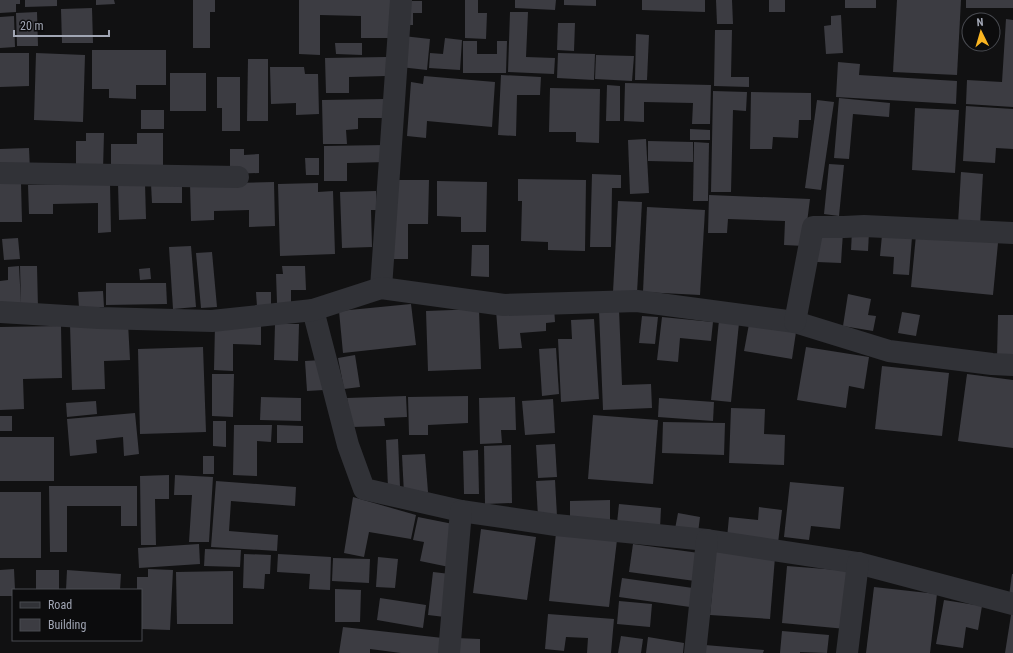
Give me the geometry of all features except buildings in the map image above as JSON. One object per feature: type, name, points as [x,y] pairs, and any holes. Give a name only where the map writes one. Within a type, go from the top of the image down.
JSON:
[{"type":"street","points":[[381,288],[401,0]]},
{"type":"street","points":[[0,173],[238,177]]},
{"type":"street","points":[[795,322],[813,227],[864,226],[1013,233]]},
{"type":"street","points":[[0,312],[99,318],[212,321],[313,310],[381,288],[504,305],[637,301],[795,322],[889,351],[992,364],[1013,365]]},
{"type":"street","points":[[313,310],[348,445],[364,489],[461,512],[556,525],[707,540],[858,563],[1013,604]]},
{"type":"street","points":[[449,653],[461,512]]},
{"type":"street","points":[[695,653],[707,540]]},
{"type":"street","points":[[847,653],[858,563]]}]
